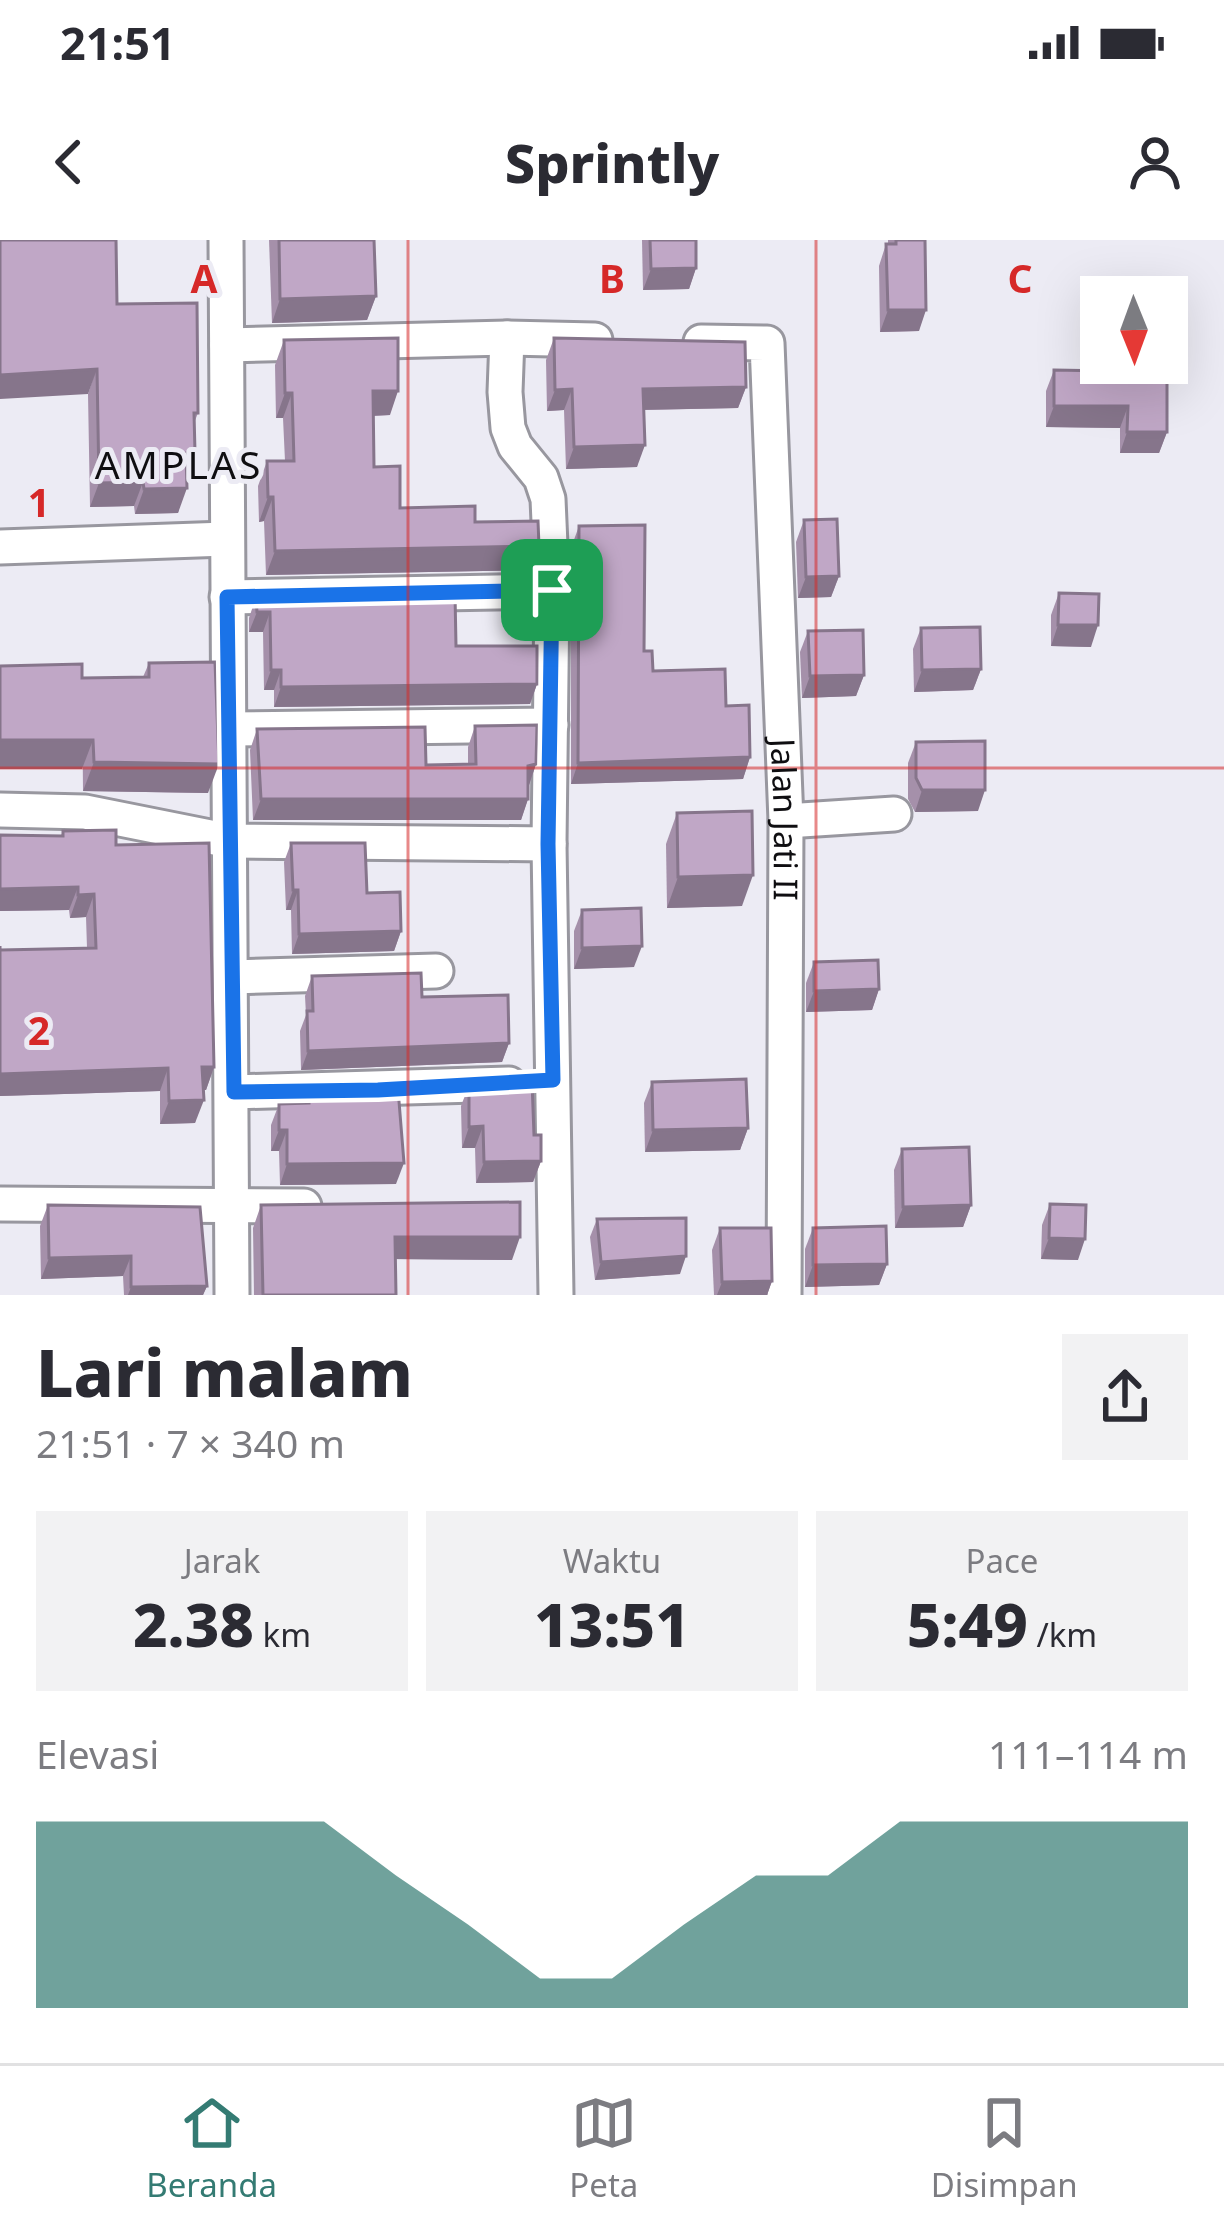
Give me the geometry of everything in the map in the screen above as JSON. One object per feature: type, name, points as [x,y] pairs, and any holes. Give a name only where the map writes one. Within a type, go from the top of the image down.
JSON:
[{"type":"street","points":[[226,240],[232,1295]]},
{"type":"street","points":[[507,338],[505,410],[515,446],[541,478],[548,499],[553,1080],[544,1203],[556,1295]]},
{"type":"street","points":[[226,345],[625,340]]},
{"type":"street","name":"Jalan Jati II","points":[[672,341],[767,343],[786,821],[784,1295]]},
{"type":"street","points":[[0,547],[226,539]]},
{"type":"street","points":[[227,597],[552,590]]},
{"type":"street","points":[[228,729],[551,725]]},
{"type":"street","points":[[0,810],[85,812],[230,841],[548,844]]},
{"type":"street","points":[[786,821],[893,814]]},
{"type":"street","points":[[232,977],[436,971]]},
{"type":"street","points":[[234,1092],[553,1080]]},
{"type":"street","points":[[0,1204],[347,1206]]},
{"type":"building","points":[[0,240],[116,240],[117,304],[197,303],[198,413],[194,413],[195,452],[186,453],[187,488],[99,483],[97,369],[0,375]]},
{"type":"building","points":[[279,240],[374,240],[376,296],[280,299]]},
{"type":"building","points":[[650,240],[696,240],[696,268],[651,269]]},
{"type":"building","points":[[896,240],[925,240],[926,310],[888,310],[886,244],[896,244]]},
{"type":"building","points":[[398,338],[398,391],[373,391],[374,467],[400,466],[400,508],[475,506],[475,522],[538,521],[539,546],[275,551],[267,461],[294,461],[292,393],[285,393],[284,340]]},
{"type":"building","points":[[554,338],[745,342],[746,387],[643,389],[645,445],[574,447],[572,389],[555,390]]},
{"type":"building","points":[[1054,370],[1080,370],[1080,384],[1167,384],[1167,432],[1127,432],[1128,406],[1054,406]]},
{"type":"building","points":[[837,519],[839,576],[806,577],[804,520]]},
{"type":"building","points":[[645,525],[644,651],[652,651],[653,671],[725,669],[726,706],[749,705],[750,757],[578,763],[579,526]]},
{"type":"building","points":[[1059,593],[1099,594],[1098,625],[1058,625]]},
{"type":"building","points":[[455,594],[456,646],[537,646],[537,684],[281,687],[281,670],[271,670],[270,612],[257,612],[256,597]]},
{"type":"building","points":[[980,627],[981,669],[922,670],[921,628]]},
{"type":"building","points":[[863,630],[864,675],[810,676],[808,631]]},
{"type":"building","points":[[215,662],[219,764],[94,762],[93,740],[0,740],[0,666],[82,664],[82,678],[149,677],[149,663]]},
{"type":"building","points":[[537,725],[536,764],[528,766],[528,799],[261,799],[257,729],[425,727],[426,765],[476,764],[475,726]]},
{"type":"building","points":[[985,741],[985,790],[922,790],[916,778],[916,742]]},
{"type":"building","points":[[752,811],[753,875],[678,877],[677,813]]},
{"type":"building","points":[[116,830],[116,845],[209,843],[214,1067],[202,1067],[204,1100],[169,1101],[168,1068],[0,1074],[0,950],[96,948],[94,894],[78,895],[78,887],[0,889],[0,835],[63,836],[63,831]]},
{"type":"building","points":[[291,843],[365,843],[367,893],[400,892],[401,931],[299,934]]},
{"type":"building","points":[[641,908],[642,946],[582,948],[582,910]]},
{"type":"building","points":[[878,960],[879,989],[814,991],[814,962]]},
{"type":"building","points":[[421,973],[422,997],[508,995],[509,1043],[308,1051],[312,976]]},
{"type":"building","points":[[746,1079],[748,1128],[653,1130],[652,1082]]},
{"type":"building","points":[[532,1081],[534,1135],[541,1135],[541,1161],[484,1162],[483,1126],[469,1127],[469,1085]]},
{"type":"building","points":[[398,1089],[404,1163],[287,1164],[287,1130],[279,1130],[279,1104],[309,1103],[309,1091]]},
{"type":"building","points":[[969,1147],[971,1205],[903,1207],[902,1149]]},
{"type":"building","points":[[520,1202],[520,1237],[395,1237],[396,1295],[263,1295],[261,1205]]},
{"type":"building","points":[[1050,1204],[1086,1205],[1085,1239],[1049,1238]]},
{"type":"building","points":[[48,1205],[200,1207],[207,1286],[131,1287],[131,1256],[49,1258]]},
{"type":"building","points":[[686,1218],[686,1256],[601,1262],[597,1219]]},
{"type":"building","points":[[886,1226],[887,1264],[813,1265],[813,1228]]},
{"type":"building","points":[[720,1228],[771,1228],[772,1281],[722,1282]]},
{"type":"district","name":"AMPLAS","points":[[179,465]]},
{"type":"route","points":[[552,590],[548,844],[553,1080],[234,1092],[227,597],[552,590]]}]
